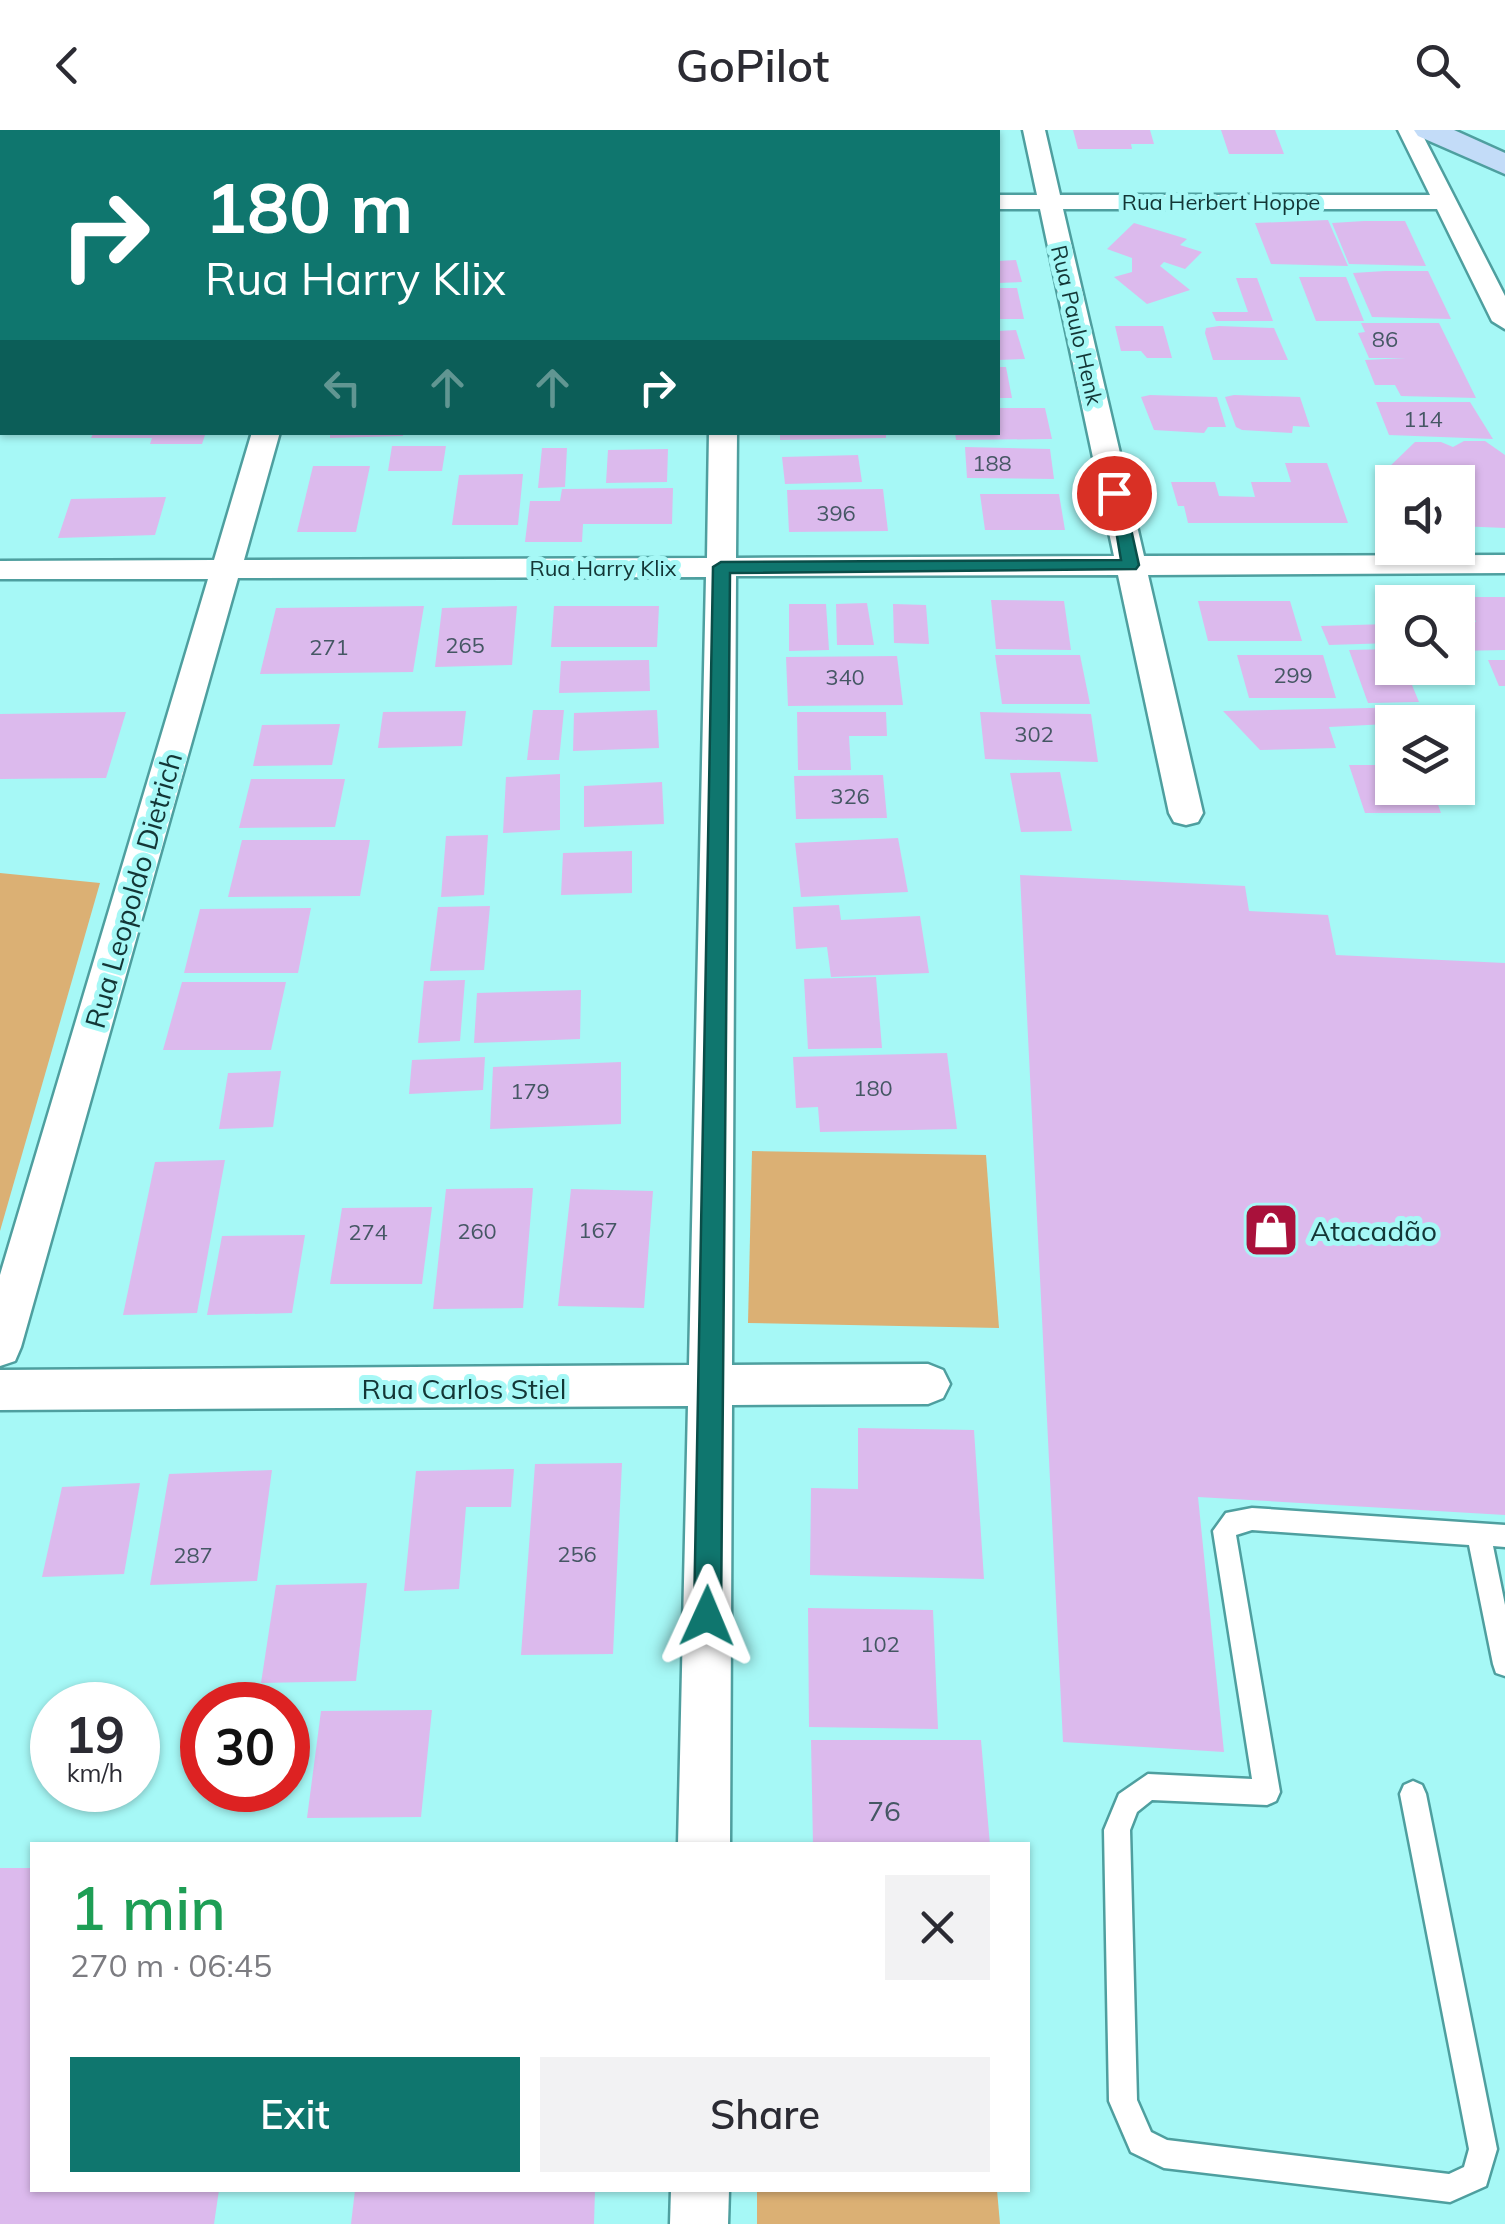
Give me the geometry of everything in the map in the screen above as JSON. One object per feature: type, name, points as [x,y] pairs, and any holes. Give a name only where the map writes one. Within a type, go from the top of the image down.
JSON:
[{"type":"street","name":"Rua Paulo Henk","points":[[1034,130],[1186,814]]},
{"type":"street","points":[[1409,130],[1505,321]]},
{"type":"street","points":[[1430,130],[1505,165]]},
{"type":"street","name":"Rua Herbert Hoppe","points":[[1000,202],[1445,202]]},
{"type":"street","name":"Rua Leopoldo Dietrich","points":[[0,1347],[265,435]]},
{"type":"street","points":[[704,1842],[723,435]]},
{"type":"street","name":"Rua Harry Klix","points":[[0,570],[1505,564]]},
{"type":"street","name":"Rua Carlos Stiel","points":[[0,1390],[928,1384]]},
{"type":"street","points":[[699,2224],[700,2192]]},
{"type":"lane","points":[[1413,1794],[1483,2149],[1476,2176],[1450,2188],[1164,2154],[1141,2142],[1123,2101],[1118,1830],[1128,1803],[1148,1787],[1267,1792],[1224,1530],[1234,1521],[1252,1519],[1492,1536],[1505,1664]]},
{"type":"shaded area","points":[[0,873],[100,883],[0,1231]]},
{"type":"shaded area","points":[[752,1151],[986,1155],[999,1328],[748,1323]]},
{"type":"shaded area","points":[[757,2192],[997,2192],[1000,2224],[757,2224]]},
{"type":"building","points":[[1073,130],[1150,130],[1154,144],[1131,144],[1132,149],[1078,149]]},
{"type":"building","points":[[1221,130],[1275,130],[1284,154],[1229,154]]},
{"type":"building","points":[[1328,220],[1348,266],[1271,264],[1255,223]]},
{"type":"building","points":[[1405,221],[1426,266],[1349,264],[1332,223]]},
{"type":"building","points":[[1134,223],[1187,239],[1180,245],[1202,252],[1185,269],[1164,262],[1160,266],[1190,290],[1147,304],[1114,277],[1132,272],[1132,258],[1107,249]]},
{"type":"building","points":[[1016,260],[1022,282],[1000,283],[1000,261]]},
{"type":"building","points":[[1428,271],[1451,319],[1372,317],[1353,273]]},
{"type":"building","points":[[1299,277],[1346,277],[1364,321],[1316,321]]},
{"type":"building","points":[[1236,278],[1257,278],[1273,321],[1216,321],[1212,312],[1248,312]]},
{"type":"building","points":[[1000,288],[1017,288],[1024,319],[1000,319]]},
{"type":"building","points":[[1361,323],[1439,323],[1476,398],[1401,396],[1395,385],[1375,385],[1365,360],[1406,358],[1369,358],[1358,333],[1365,332]]},
{"type":"building","points":[[1115,326],[1163,326],[1172,358],[1147,358],[1141,351],[1121,351]]},
{"type":"building","points":[[1206,328],[1274,328],[1288,360],[1213,360],[1205,333]]},
{"type":"building","points":[[1016,330],[1025,359],[1000,360],[1000,331]]},
{"type":"building","points":[[1000,367],[1006,367],[1012,398],[1000,398]]},
{"type":"building","points":[[1141,397],[1217,397],[1226,427],[1208,427],[1204,433],[1154,430]]},
{"type":"building","points":[[1225,397],[1300,397],[1310,427],[1293,426],[1292,433],[1242,430],[1236,427]]},
{"type":"building","points":[[1376,402],[1470,402],[1493,439],[1389,435]]},
{"type":"building","points":[[1000,408],[1045,408],[1052,439],[956,440],[955,435],[1000,435]]},
{"type":"building","points":[[205,435],[202,444],[150,444],[152,438],[91,438]]},
{"type":"building","points":[[330,435],[403,435],[403,436]]},
{"type":"building","points":[[780,435],[886,435],[886,438],[780,440]]},
{"type":"building","points":[[1464,441],[1485,441],[1505,455],[1505,528],[1475,527],[1475,465],[1391,465],[1415,442],[1441,442],[1453,447]]},
{"type":"building","points":[[392,446],[446,446],[442,471],[388,471]]},
{"type":"building","points":[[965,447],[1050,449],[1054,479],[967,478]]},
{"type":"building","points":[[542,448],[567,448],[565,487],[538,488]]},
{"type":"building","points":[[668,449],[667,482],[606,483],[608,450]]},
{"type":"building","points":[[858,455],[862,482],[785,484],[782,457]]},
{"type":"building","points":[[1285,463],[1327,463],[1348,523],[1188,523],[1171,482],[1215,482],[1219,496],[1255,497],[1251,482],[1291,482]]},
{"type":"building","points":[[313,466],[370,466],[356,532],[297,532]]},
{"type":"building","points":[[523,474],[518,525],[452,525],[459,475]]},
{"type":"building","points":[[673,488],[672,524],[583,524],[582,542],[525,542],[530,501],[560,501],[562,489]]},
{"type":"building","points":[[883,489],[888,531],[789,532],[787,490]]},
{"type":"building","points":[[980,494],[1059,494],[1065,530],[985,530]]},
{"type":"building","points":[[166,497],[155,535],[58,538],[71,499]]},
{"type":"building","points":[[1475,597],[1505,597],[1505,650],[1475,651]]},
{"type":"building","points":[[991,600],[1064,601],[1071,650],[996,649]]},
{"type":"building","points":[[1198,601],[1290,601],[1302,641],[1208,641]]},
{"type":"building","points":[[867,603],[874,645],[837,645],[836,604]]},
{"type":"building","points":[[789,604],[826,604],[829,650],[789,651]]},
{"type":"building","points":[[893,604],[926,605],[929,644],[894,643]]},
{"type":"building","points":[[424,606],[413,672],[260,674],[276,608]]},
{"type":"building","points":[[517,606],[512,665],[435,667],[442,608]]},
{"type":"building","points":[[554,606],[659,606],[657,647],[551,647]]},
{"type":"building","points":[[1375,624],[1375,644],[1329,645],[1321,626]]},
{"type":"building","points":[[1375,649],[1375,685],[1412,685],[1419,702],[1368,703],[1349,650]]},
{"type":"building","points":[[995,655],[1080,655],[1090,704],[1002,704]]},
{"type":"building","points":[[1237,655],[1323,655],[1336,698],[1249,698]]},
{"type":"building","points":[[897,656],[903,705],[788,706],[786,657]]},
{"type":"building","points":[[649,660],[650,691],[559,693],[561,661]]},
{"type":"building","points":[[1488,660],[1505,660],[1505,686],[1499,686]]},
{"type":"building","points":[[1375,708],[1375,725],[1329,727],[1336,748],[1260,750],[1223,711]]},
{"type":"building","points":[[533,710],[564,710],[559,760],[527,760]]},
{"type":"building","points":[[657,710],[659,748],[573,751],[574,713]]},
{"type":"building","points":[[466,711],[462,746],[378,748],[383,712]]},
{"type":"building","points":[[126,712],[106,778],[0,779],[0,714]]},
{"type":"building","points":[[797,712],[886,712],[887,736],[849,736],[851,770],[798,770]]},
{"type":"building","points":[[980,712],[1091,714],[1098,762],[985,759]]},
{"type":"building","points":[[340,724],[332,765],[253,766],[262,725]]},
{"type":"building","points":[[1349,765],[1375,765],[1375,805],[1438,805],[1441,813],[1365,813]]},
{"type":"building","points":[[1060,772],[1072,831],[1021,832],[1010,773]]},
{"type":"building","points":[[560,774],[560,830],[503,833],[506,777]]},
{"type":"building","points":[[883,775],[887,818],[796,819],[794,776]]},
{"type":"building","points":[[251,779],[345,779],[335,827],[239,828]]},
{"type":"building","points":[[662,782],[664,824],[584,827],[584,786]]},
{"type":"building","points":[[488,835],[484,895],[441,897],[446,836]]},
{"type":"building","points":[[898,838],[908,892],[801,897],[795,843]]},
{"type":"building","points":[[242,840],[370,840],[360,896],[228,897]]},
{"type":"building","points":[[632,851],[632,893],[561,895],[563,853]]},
{"type":"building","name":"Atacadão","points":[[1020,875],[1245,886],[1249,911],[1328,915],[1336,955],[1505,963],[1505,1515],[1198,1497],[1224,1752],[1063,1742]]},
{"type":"building","points":[[839,905],[841,920],[920,916],[929,973],[831,977],[827,947],[796,949],[793,907]]},
{"type":"building","points":[[490,906],[484,970],[430,971],[438,907]]},
{"type":"building","points":[[311,908],[298,973],[184,973],[200,909]]},
{"type":"building","points":[[876,977],[882,1048],[808,1049],[804,979]]},
{"type":"building","points":[[465,980],[460,1041],[418,1043],[424,981]]},
{"type":"building","points":[[182,982],[286,982],[271,1050],[163,1050]]},
{"type":"building","points":[[581,990],[580,1039],[474,1043],[477,993]]},
{"type":"building","points":[[947,1053],[957,1129],[820,1132],[818,1107],[796,1108],[793,1057]]},
{"type":"building","points":[[485,1057],[483,1090],[409,1094],[412,1060]]},
{"type":"building","points":[[621,1062],[621,1124],[490,1129],[493,1067]]},
{"type":"building","points":[[281,1071],[273,1127],[219,1129],[228,1073]]},
{"type":"building","points":[[225,1160],[197,1313],[123,1315],[155,1162]]},
{"type":"building","points":[[533,1188],[523,1308],[433,1309],[446,1189]]},
{"type":"building","points":[[571,1189],[653,1191],[644,1308],[558,1306]]},
{"type":"building","points":[[432,1207],[422,1284],[330,1284],[342,1208]]},
{"type":"building","points":[[305,1235],[292,1313],[207,1315],[222,1236]]},
{"type":"building","points":[[858,1428],[974,1430],[984,1579],[810,1575],[811,1488],[858,1489]]},
{"type":"building","points":[[622,1463],[613,1654],[521,1655],[535,1464]]},
{"type":"building","points":[[514,1469],[511,1507],[466,1507],[459,1589],[404,1591],[416,1471]]},
{"type":"building","points":[[272,1470],[257,1581],[150,1585],[169,1474]]},
{"type":"building","points":[[140,1483],[124,1574],[42,1577],[62,1487]]},
{"type":"building","points":[[367,1583],[356,1681],[261,1682],[276,1585]]},
{"type":"building","points":[[808,1608],[933,1610],[938,1729],[809,1727]]},
{"type":"building","points":[[432,1710],[421,1817],[307,1818],[321,1711]]},
{"type":"building","points":[[811,1740],[981,1740],[990,1842],[813,1842]]},
{"type":"building","points":[[0,1868],[30,1868],[30,2192],[219,2192],[214,2224],[0,2224]]},
{"type":"building","points":[[355,2192],[595,2192],[594,2224],[351,2224]]},
{"type":"place","name":"Atacadão","points":[[1271,1230]]},
{"type":"route","points":[[707,1616],[721,567],[1130,565],[1114,493]]}]
